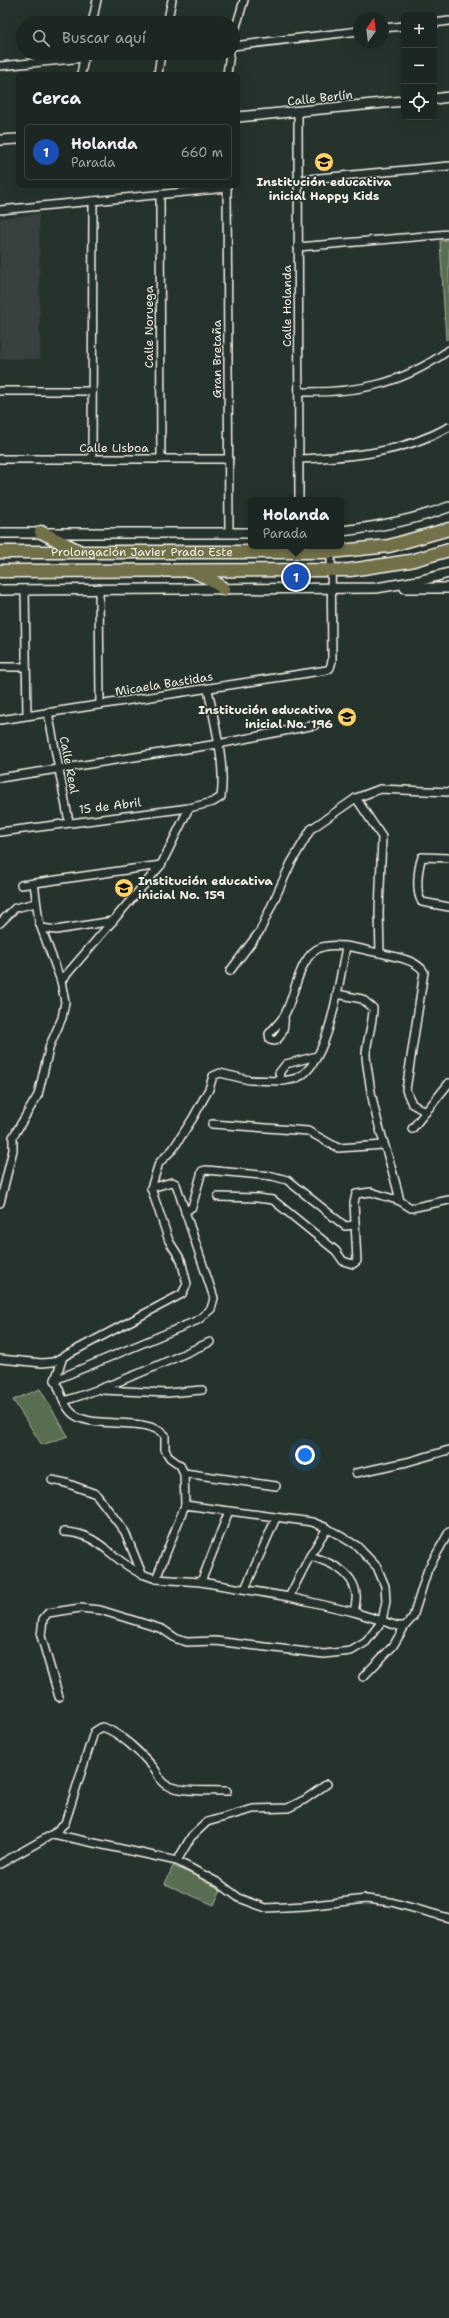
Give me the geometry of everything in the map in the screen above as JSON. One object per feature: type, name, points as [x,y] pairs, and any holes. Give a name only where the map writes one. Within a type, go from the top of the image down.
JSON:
[{"type":"main road","name":"Prolongación Javier Prado Este","points":[[344,548],[389,546],[449,529]]},
{"type":"main road","points":[[41,532],[82,553]]},
{"type":"main road","name":"Prolongación Javier Prado Este","points":[[0,552],[82,553],[331,549]]},
{"type":"main road","name":"Prolongación Javier Prado Este","points":[[0,571],[331,571],[391,565],[449,550]]},
{"type":"main road","points":[[190,570],[212,580],[224,589]]},
{"type":"street","points":[[94,16],[97,0]]},
{"type":"street","points":[[168,16],[172,0]]},
{"type":"street","points":[[239,16],[244,0]]},
{"type":"street","points":[[437,22],[449,21]]},
{"type":"street","points":[[389,27],[401,26]]},
{"type":"street","points":[[240,45],[353,32]]},
{"type":"street","points":[[0,66],[46,60]]},
{"type":"street","points":[[81,72],[84,60]]},
{"type":"street","points":[[158,72],[160,60]]},
{"type":"street","points":[[227,72],[229,60]]},
{"type":"street","points":[[437,98],[449,97]]},
{"type":"street","name":"Calle Berlín","points":[[240,117],[401,102]]},
{"type":"street","name":"Calle Holanda","points":[[298,112],[299,497]]},
{"type":"street","points":[[0,140],[16,139]]},
{"type":"street","points":[[298,180],[449,166]]},
{"type":"street","points":[[0,210],[217,188]]},
{"type":"street","name":"Gran Bretaña","points":[[227,188],[229,532]]},
{"type":"street","name":"Calle Noruega","points":[[160,194],[161,459]]},
{"type":"street","points":[[92,459],[93,201]]},
{"type":"street","points":[[298,247],[449,234]]},
{"type":"street","points":[[299,392],[339,392],[378,385],[414,371],[449,350]]},
{"type":"street","points":[[0,391],[92,391]]},
{"type":"street","points":[[299,459],[348,457],[383,451],[413,443],[449,427]]},
{"type":"street","name":"Calle Lisboa","points":[[0,459],[229,459]]},
{"type":"street","points":[[344,531],[379,527],[424,516],[449,506]]},
{"type":"street","name":"Prolongación Javier Prado Este","points":[[0,533],[248,532]]},
{"type":"street","points":[[331,549],[331,589]]},
{"type":"street","points":[[376,588],[418,581],[449,573]]},
{"type":"street","points":[[99,588],[100,705]]},
{"type":"street","points":[[0,590],[99,588],[449,588]]},
{"type":"street","points":[[24,589],[27,715]]},
{"type":"street","name":"Micaela Bastidas","points":[[0,720],[208,689],[330,668],[332,661],[331,589]]},
{"type":"street","points":[[0,667],[26,667]]},
{"type":"street","points":[[208,689],[218,744]]},
{"type":"street","name":"Calle Real","points":[[48,712],[69,822]]},
{"type":"street","points":[[0,778],[218,744],[316,725]]},
{"type":"street","name":"15 de Abril","points":[[0,832],[69,822],[189,808],[213,802],[222,797],[223,788],[218,744]]},
{"type":"street","points":[[230,971],[260,931],[304,839],[315,826],[356,798],[380,789],[449,792]]},
{"type":"street","points":[[356,798],[382,838],[379,912],[380,953]]},
{"type":"street","points":[[61,981],[161,865],[189,808]]},
{"type":"street","points":[[449,858],[422,857],[420,863],[419,898],[422,902],[449,907]]},
{"type":"street","points":[[21,885],[161,865]]},
{"type":"street","points":[[0,1203],[13,1150],[14,1136],[38,1095],[50,1045],[62,1018],[65,1002],[61,981],[39,922],[34,883]]},
{"type":"street","points":[[0,923],[15,908],[36,903]]},
{"type":"street","points":[[42,928],[56,930],[113,921]]},
{"type":"street","points":[[284,1016],[302,968],[313,951],[322,947],[346,947],[380,953],[412,962],[421,968],[424,972],[406,1090],[412,1104],[426,1112]]},
{"type":"street","points":[[0,1359],[42,1363],[53,1362],[102,1334],[182,1294],[187,1284],[181,1260],[169,1241],[151,1188],[159,1163],[172,1149],[193,1118],[209,1089],[213,1076],[220,1073],[250,1080],[282,1081],[298,1078],[317,1056],[331,1025],[346,947]]},
{"type":"street","points":[[337,994],[362,999],[373,1008],[373,1019],[366,1054],[370,1089],[400,1201]]},
{"type":"street","points":[[282,1081],[279,1072],[286,1064],[317,1056]]},
{"type":"street","points":[[412,1129],[449,1083]]},
{"type":"street","points":[[212,1124],[308,1132],[338,1148],[384,1145]]},
{"type":"street","points":[[185,1212],[192,1207],[202,1171],[214,1170],[272,1176],[287,1180],[341,1223],[350,1227],[355,1225]]},
{"type":"street","points":[[55,1380],[198,1320],[211,1309],[214,1298],[174,1182],[151,1188]]},
{"type":"street","points":[[218,1197],[273,1200],[336,1251],[343,1262],[353,1264],[357,1261],[354,1198],[356,1194],[371,1192],[400,1201],[411,1208],[449,1200]]},
{"type":"street","points":[[64,1401],[100,1390],[210,1342]]},
{"type":"street","points":[[63,1357],[55,1380],[70,1412],[85,1420],[145,1426],[160,1430],[164,1435],[166,1450],[170,1458],[180,1465],[184,1473],[185,1505],[156,1579]]},
{"type":"street","points":[[100,1390],[167,1393],[202,1390]]},
{"type":"street","points":[[356,1473],[407,1462],[449,1450]]},
{"type":"street","points":[[184,1473],[276,1486]]},
{"type":"street","points":[[52,1480],[96,1494],[125,1532],[142,1574]]},
{"type":"street","points":[[59,1698],[41,1636],[43,1619],[48,1613],[80,1608],[100,1610],[162,1629],[177,1639],[187,1642],[215,1641],[324,1654],[351,1651],[366,1642],[382,1621],[386,1601],[385,1586],[377,1567],[357,1546],[327,1528],[312,1522],[185,1505]]},
{"type":"street","points":[[201,1582],[229,1511]]},
{"type":"street","points":[[246,1589],[276,1518]]},
{"type":"street","points":[[290,1597],[310,1556],[327,1528]]},
{"type":"street","points":[[64,1532],[78,1532],[96,1540],[128,1568],[156,1579],[201,1582],[290,1597],[405,1626]]},
{"type":"street","points":[[363,1677],[393,1646],[405,1626],[413,1617],[428,1569],[449,1532]]},
{"type":"street","points":[[310,1556],[327,1561],[343,1571],[353,1583],[356,1594],[354,1612]]},
{"type":"street","points":[[0,1864],[53,1834],[65,1822],[94,1732],[102,1727],[112,1730],[144,1757],[156,1770],[160,1781],[166,1785],[179,1789],[227,1791]]},
{"type":"street","points":[[177,1862],[191,1838],[207,1822],[253,1809],[288,1808],[304,1800],[327,1784]]},
{"type":"street","points":[[53,1834],[177,1862],[219,1883],[239,1898],[266,1908],[305,1906],[366,1899],[391,1902],[449,1918]]},
{"type":"shaded area","points":[[39,214],[40,359],[0,359],[0,218]]},
{"type":"green space","points":[[449,240],[449,338],[446,340],[440,241]]},
{"type":"green space","points":[[40,1389],[68,1436],[42,1445],[13,1400]]},
{"type":"green space","points":[[173,1866],[222,1887],[214,1905],[165,1884]]},
{"type":"place","name":"Institución educativa inicial Happy Kids","points":[[324,162]]},
{"type":"place","name":"Holanda","points":[[296,577]]},
{"type":"place","name":"Institución educativa inicial No. 196","points":[[347,717]]},
{"type":"place","name":"Institución educativa inicial No. 159","points":[[124,888]]}]
